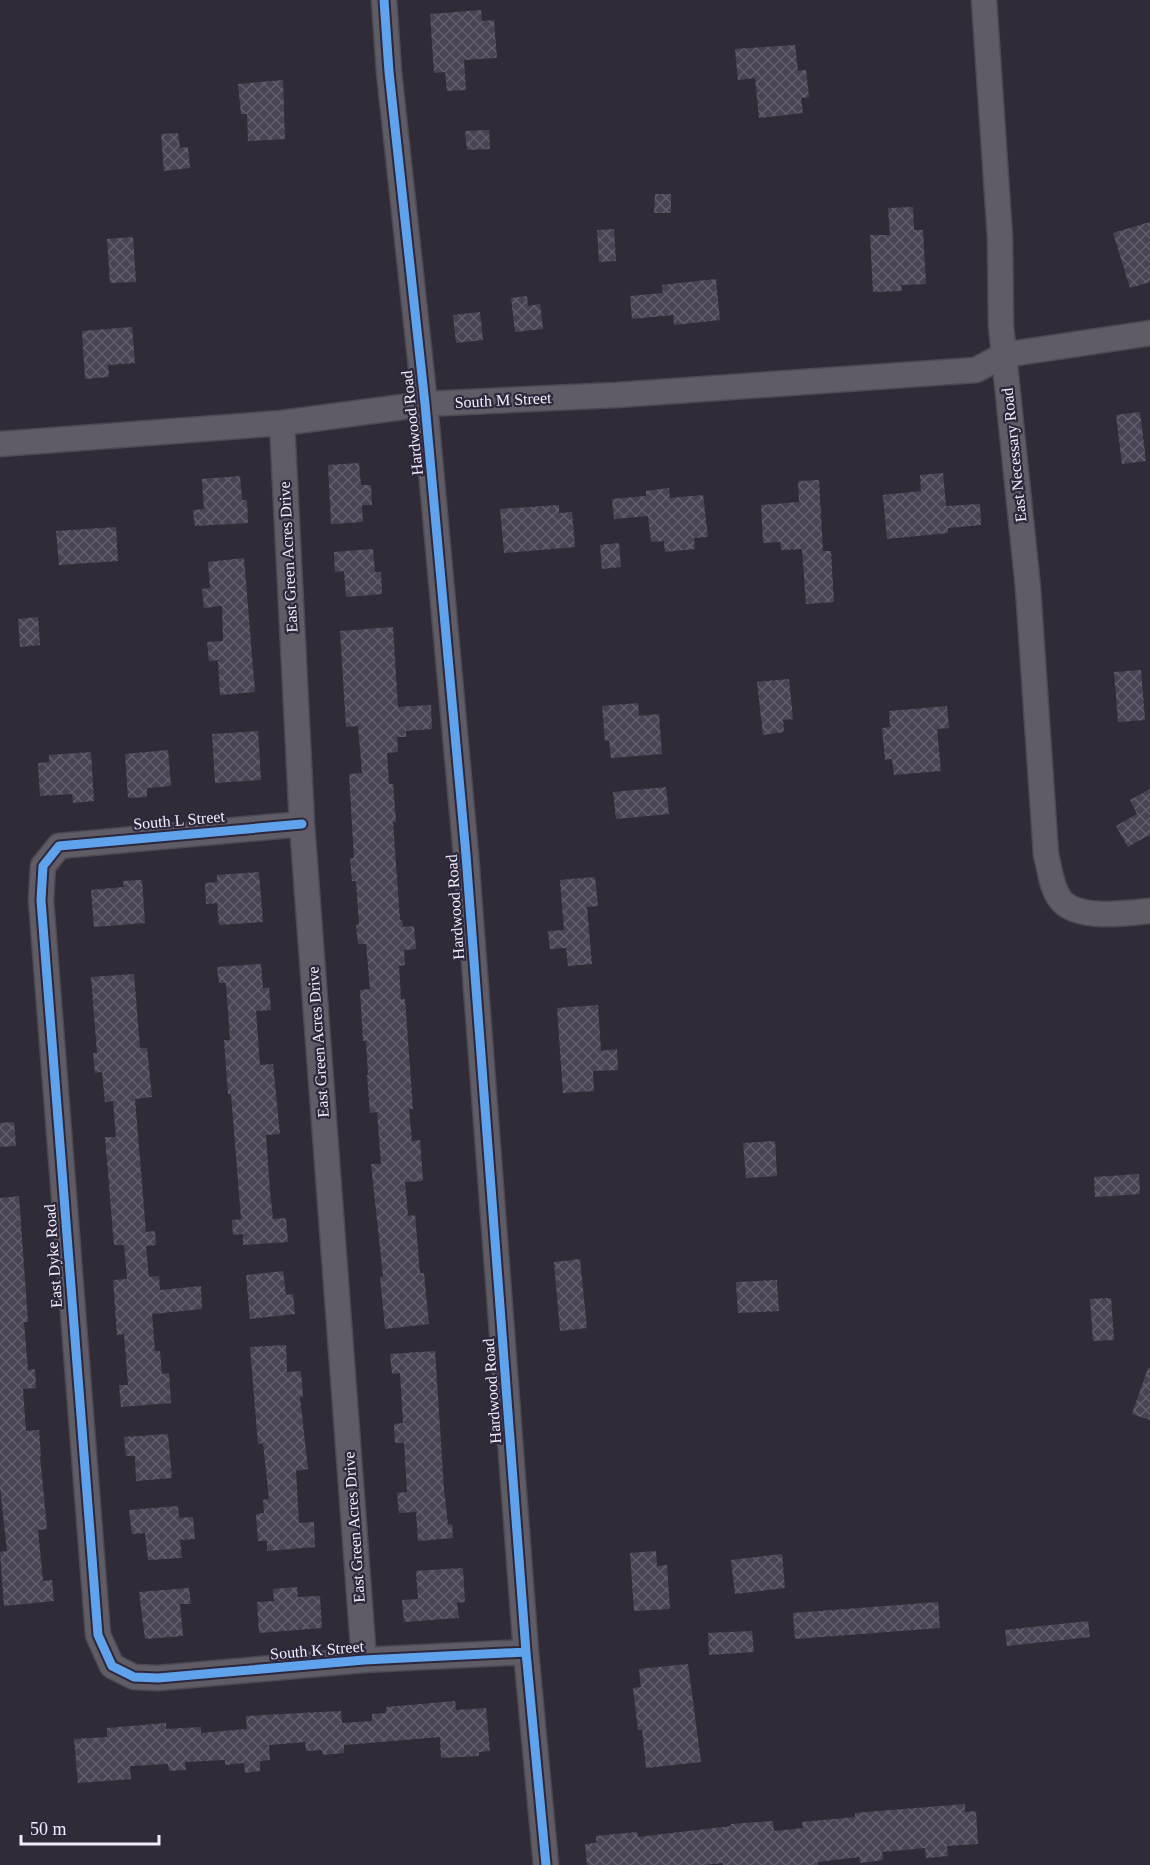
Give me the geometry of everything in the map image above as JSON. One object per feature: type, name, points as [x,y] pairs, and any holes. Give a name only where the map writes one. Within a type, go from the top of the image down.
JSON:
[{"type":"street","name":"Hardwood Road","points":[[384,0],[389,72],[425,404],[466,855],[526,1652],[546,1865]]},
{"type":"street","name":"East Necessary Road","points":[[984,0],[1000,237],[1001,326],[1028,588],[1046,855],[1053,885],[1066,905],[1080,911],[1103,914],[1150,911]]},
{"type":"street","name":"South M Street","points":[[0,444],[282,423],[425,404],[617,395],[976,370],[1004,355],[1150,333]]},
{"type":"street","name":"East Green Acres Drive","points":[[282,423],[302,824],[364,1660]]},
{"type":"street","name":"South L Street","points":[[59,846],[302,824]]},
{"type":"street","name":"East Dyke Road","points":[[59,846],[43,866],[41,900],[98,1635],[112,1666]]},
{"type":"street","name":"South K Street","points":[[112,1666],[134,1677],[158,1678],[364,1660],[526,1652]]},
{"type":"building","points":[[481,10],[482,21],[494,20],[497,58],[464,60],[466,90],[447,91],[445,72],[434,73],[430,14]]},
{"type":"building","points":[[795,45],[798,71],[806,70],[809,97],[801,98],[803,113],[759,118],[755,78],[738,80],[735,49]]},
{"type":"building","points":[[283,80],[285,139],[248,141],[247,114],[241,114],[238,84]]},
{"type":"building","points":[[489,130],[490,149],[467,150],[465,131]]},
{"type":"building","points":[[178,133],[180,148],[188,147],[190,168],[164,171],[161,134]]},
{"type":"building","points":[[655,194],[671,194],[671,213],[654,213]]},
{"type":"building","points":[[913,207],[914,230],[923,230],[926,284],[901,285],[902,291],[873,292],[870,235],[890,235],[888,208]]},
{"type":"building","points":[[1150,222],[1150,282],[1130,288],[1113,233]]},
{"type":"building","points":[[614,229],[616,261],[599,262],[597,230]]},
{"type":"building","points":[[133,237],[136,282],[110,283],[107,239]]},
{"type":"building","points":[[716,279],[720,320],[674,325],[673,315],[632,319],[630,296],[663,293],[662,285]]},
{"type":"building","points":[[527,296],[528,306],[540,304],[543,329],[515,332],[511,298]]},
{"type":"building","points":[[480,312],[483,340],[456,343],[453,315]]},
{"type":"building","points":[[132,327],[135,363],[108,365],[109,377],[85,379],[82,331]]},
{"type":"building","points":[[1140,412],[1146,461],[1122,464],[1116,415]]},
{"type":"building","points":[[359,463],[361,485],[371,485],[372,505],[362,505],[363,522],[331,524],[328,465]]},
{"type":"building","points":[[943,473],[946,506],[980,504],[981,525],[948,528],[948,533],[887,539],[883,495],[921,491],[920,475]]},
{"type":"building","points":[[240,476],[242,500],[247,500],[248,523],[195,526],[193,510],[204,509],[202,479]]},
{"type":"building","points":[[819,480],[823,551],[831,551],[834,602],[806,604],[802,549],[781,550],[780,542],[763,543],[761,505],[799,502],[798,481]]},
{"type":"building","points":[[669,488],[670,498],[703,495],[708,537],[694,538],[695,549],[665,552],[664,541],[651,542],[648,516],[614,519],[612,499],[646,496],[646,491]]},
{"type":"building","points":[[559,505],[559,513],[572,512],[575,547],[504,553],[500,509]]},
{"type":"building","points":[[116,527],[118,561],[59,565],[56,531]]},
{"type":"building","points":[[619,543],[621,567],[602,569],[600,545]]},
{"type":"building","points":[[373,549],[375,572],[381,572],[382,594],[346,597],[344,571],[335,572],[334,552]]},
{"type":"building","points":[[244,558],[255,692],[220,695],[218,660],[209,661],[207,642],[223,641],[222,606],[204,608],[202,589],[210,588],[208,562]]},
{"type":"building","points":[[38,617],[40,645],[20,647],[18,619]]},
{"type":"building","points":[[393,627],[398,707],[431,705],[432,729],[406,731],[406,737],[397,737],[398,752],[387,753],[389,784],[393,784],[396,822],[393,822],[400,920],[402,920],[403,927],[414,926],[416,949],[404,950],[405,965],[399,966],[401,999],[405,999],[413,1109],[409,1109],[412,1141],[420,1140],[423,1181],[405,1182],[408,1216],[415,1215],[420,1273],[424,1273],[429,1324],[385,1329],[380,1277],[383,1276],[371,1164],[381,1164],[377,1112],[370,1113],[366,1041],[363,1041],[360,990],[370,989],[366,944],[358,944],[356,881],[352,881],[350,858],[354,858],[349,774],[362,773],[358,726],[346,727],[340,631]]},
{"type":"building","points":[[1141,670],[1145,720],[1118,722],[1114,672]]},
{"type":"building","points":[[789,679],[793,719],[783,720],[784,732],[763,735],[757,682]]},
{"type":"building","points":[[638,703],[639,716],[659,714],[662,754],[611,758],[609,740],[605,741],[602,706]]},
{"type":"building","points":[[947,706],[949,728],[937,729],[941,771],[894,775],[892,759],[885,760],[882,728],[890,727],[889,711]]},
{"type":"building","points":[[258,731],[261,780],[215,783],[212,734]]},
{"type":"building","points":[[168,750],[171,786],[147,788],[147,797],[128,798],[125,754]]},
{"type":"building","points":[[91,752],[94,801],[73,803],[72,794],[40,796],[38,763],[49,762],[49,755]]},
{"type":"building","points":[[666,787],[669,814],[616,819],[613,792]]},
{"type":"building","points":[[1150,789],[1150,838],[1149,835],[1128,847],[1116,826],[1137,814],[1130,800]]},
{"type":"building","points":[[259,872],[263,922],[219,925],[217,903],[206,904],[205,883],[217,882],[217,875]]},
{"type":"building","points":[[595,877],[598,906],[587,907],[592,964],[568,966],[566,948],[550,949],[548,931],[564,930],[560,880]]},
{"type":"building","points":[[142,880],[145,923],[94,927],[91,890],[124,887],[123,881]]},
{"type":"building","points":[[261,964],[263,988],[269,988],[271,1010],[256,1011],[260,1065],[273,1064],[280,1134],[266,1135],[270,1192],[273,1219],[286,1218],[288,1242],[243,1245],[243,1234],[233,1235],[232,1220],[241,1219],[231,1094],[228,1094],[224,1040],[230,1040],[226,983],[219,983],[217,967]]},
{"type":"building","points":[[134,974],[140,1048],[147,1048],[152,1097],[135,1099],[146,1232],[155,1231],[156,1245],[146,1246],[149,1277],[159,1276],[160,1290],[201,1286],[202,1309],[152,1314],[155,1351],[160,1351],[162,1374],[169,1373],[171,1403],[121,1407],[119,1385],[128,1385],[124,1334],[117,1335],[113,1280],[127,1279],[124,1245],[114,1245],[105,1137],[116,1137],[113,1101],[105,1102],[102,1072],[95,1073],[93,1053],[97,1053],[91,977]]},
{"type":"building","points":[[598,1005],[601,1051],[617,1049],[618,1070],[593,1071],[594,1091],[563,1093],[557,1008]]},
{"type":"building","points":[[14,1122],[16,1146],[0,1147],[0,1123]]},
{"type":"building","points":[[775,1141],[777,1176],[746,1178],[743,1143]]},
{"type":"building","points":[[1139,1174],[1140,1194],[1095,1197],[1094,1177]]},
{"type":"building","points":[[19,1196],[28,1322],[24,1322],[28,1370],[35,1369],[36,1388],[23,1389],[26,1431],[39,1430],[47,1529],[38,1530],[43,1581],[52,1580],[54,1601],[4,1606],[0,1552],[7,1551],[0,1487],[0,1198]]},
{"type":"building","points":[[580,1259],[587,1328],[560,1331],[554,1262]]},
{"type":"building","points":[[283,1271],[286,1295],[293,1294],[295,1314],[250,1319],[246,1275]]},
{"type":"building","points":[[777,1280],[779,1311],[738,1313],[736,1282]]},
{"type":"building","points":[[1111,1298],[1114,1340],[1093,1341],[1090,1299]]},
{"type":"building","points":[[286,1345],[287,1372],[301,1371],[303,1397],[300,1397],[308,1469],[296,1471],[299,1523],[314,1522],[315,1547],[267,1551],[267,1541],[258,1541],[256,1514],[264,1513],[263,1500],[269,1499],[263,1443],[258,1444],[250,1347]]},
{"type":"building","points":[[435,1351],[444,1489],[448,1525],[452,1524],[453,1538],[418,1541],[416,1512],[399,1513],[397,1493],[407,1492],[404,1443],[395,1443],[394,1424],[403,1423],[400,1373],[392,1374],[390,1354]]},
{"type":"building","points":[[1148,1368],[1150,1368],[1150,1420],[1132,1414]]},
{"type":"building","points":[[168,1434],[172,1478],[136,1481],[135,1456],[126,1456],[124,1437]]},
{"type":"building","points":[[178,1506],[179,1518],[193,1517],[195,1539],[180,1540],[182,1558],[148,1560],[145,1533],[132,1534],[129,1510]]},
{"type":"building","points":[[656,1551],[657,1566],[667,1565],[670,1609],[634,1611],[630,1553]]},
{"type":"building","points":[[782,1554],[785,1588],[735,1594],[731,1560]]},
{"type":"building","points":[[463,1568],[465,1602],[457,1603],[459,1618],[404,1622],[402,1600],[418,1599],[416,1571]]},
{"type":"building","points":[[297,1587],[298,1597],[320,1596],[322,1628],[259,1633],[257,1602],[274,1601],[273,1589]]},
{"type":"building","points":[[189,1588],[191,1604],[180,1604],[183,1636],[145,1639],[139,1592]]},
{"type":"building","points":[[938,1602],[940,1628],[795,1639],[793,1613]]},
{"type":"building","points":[[1088,1621],[1090,1637],[1007,1646],[1005,1630]]},
{"type":"building","points":[[752,1631],[754,1652],[709,1655],[708,1633]]},
{"type":"building","points":[[688,1664],[701,1762],[646,1768],[642,1730],[638,1730],[633,1688],[641,1687],[639,1669]]},
{"type":"building","points":[[455,1701],[456,1710],[486,1708],[490,1751],[479,1752],[479,1756],[441,1758],[440,1737],[344,1745],[344,1753],[323,1755],[322,1750],[306,1751],[305,1742],[269,1745],[270,1760],[260,1761],[260,1771],[245,1773],[244,1763],[225,1765],[225,1760],[185,1762],[186,1770],[169,1771],[168,1764],[130,1766],[131,1779],[78,1783],[74,1739],[107,1737],[107,1728],[166,1723],[166,1729],[201,1727],[201,1733],[247,1729],[246,1716],[341,1711],[342,1723],[372,1721],[372,1714],[386,1713],[386,1707]]},
{"type":"building","points":[[965,1804],[965,1812],[976,1811],[978,1844],[947,1846],[948,1856],[926,1858],[925,1848],[882,1852],[883,1860],[860,1863],[859,1857],[818,1862],[818,1865],[723,1865],[723,1863],[587,1865],[585,1844],[596,1843],[596,1836],[637,1832],[638,1837],[731,1826],[731,1824],[773,1821],[774,1831],[803,1828],[802,1822],[855,1817],[855,1813]]},
{"type":"cycle path","points":[[384,0],[389,72],[425,404],[466,855],[526,1652],[546,1865]]},
{"type":"cycle path","points":[[302,824],[59,846],[43,866],[41,900],[98,1635],[112,1666],[134,1677],[158,1678],[364,1660],[526,1652]]}]
